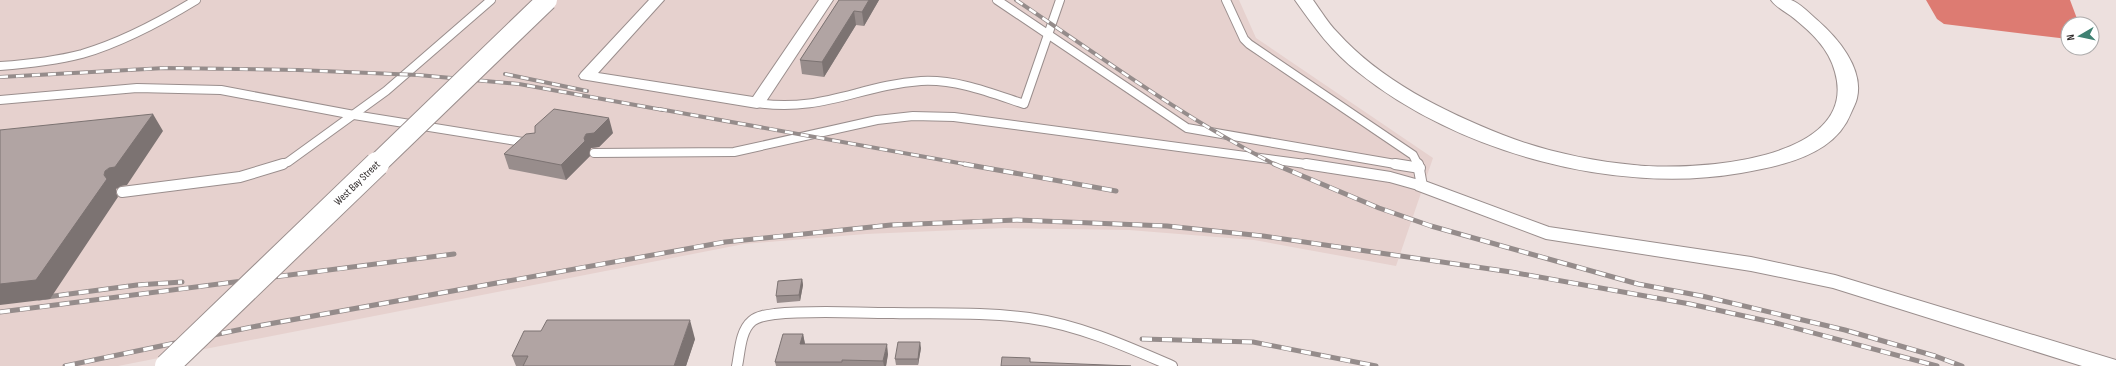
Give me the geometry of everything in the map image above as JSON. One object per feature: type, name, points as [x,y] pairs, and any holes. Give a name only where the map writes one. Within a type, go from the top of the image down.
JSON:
[{"type":"main road","name":"West Bay Street","points":[[167,366],[547,0]]},
{"type":"main road","points":[[1304,0],[1325,32],[1350,56],[1379,78],[1445,118],[1483,134],[1534,152],[1586,165],[1635,172],[1666,173],[1709,171],[1749,166],[1782,157],[1823,137],[1837,123],[1846,106],[1849,89],[1844,68],[1834,48],[1812,24],[1780,0]]},
{"type":"street","points":[[657,0],[587,76],[757,103],[826,0]]},
{"type":"street","points":[[1421,177],[1546,233],[1751,264],[1835,282],[2108,366]]},
{"type":"lane","points":[[0,66],[63,59],[91,52],[116,43],[196,0]]},
{"type":"lane","points":[[122,192],[240,177],[288,162],[386,91],[491,0]]},
{"type":"lane","points":[[997,0],[1187,128],[1421,177]]},
{"type":"lane","points":[[757,103],[773,107],[806,105],[896,85],[937,81],[954,82],[1024,104],[1060,0]]},
{"type":"lane","points":[[1226,0],[1244,39],[1249,44],[1413,155],[1421,177]]},
{"type":"lane","points":[[0,100],[97,90],[179,87],[221,90],[354,115],[536,144]]},
{"type":"lane","points":[[594,152],[734,152],[877,120],[913,116],[954,117],[1338,168],[1390,177],[1421,177]]},
{"type":"lane","points":[[737,366],[744,332],[752,321],[762,316],[776,314],[857,313],[970,314],[1028,318],[1069,327],[1121,344],[1172,366]]},
{"type":"shaded area","points":[[0,0],[1239,0],[1256,38],[1433,158],[1396,266],[1254,240],[1129,230],[1005,228],[866,234],[744,244],[118,366],[0,366]]},
{"type":"shaded area","points":[[1926,0],[2070,0],[2076,16],[2060,16],[2060,38],[1944,24],[1937,19]]},
{"type":"building","points":[[839,0],[869,0],[862,12],[854,11],[822,62],[800,60]]},
{"type":"building","points":[[554,109],[609,118],[594,133],[586,134],[584,138],[585,141],[561,165],[504,154],[526,134],[535,133],[535,126]]},
{"type":"building","points":[[153,114],[115,167],[109,168],[105,171],[104,175],[107,179],[36,280],[0,284],[0,130]]},
{"type":"building","points":[[802,279],[799,295],[776,296],[778,281]]},
{"type":"building","points":[[547,320],[690,320],[674,366],[523,366],[528,356],[512,356],[524,331],[541,331]]},
{"type":"building","points":[[783,334],[803,334],[800,344],[887,344],[883,361],[842,360],[842,362],[775,362]]},
{"type":"building","points":[[898,342],[920,342],[918,359],[895,359]]},
{"type":"building","points":[[1002,357],[1030,358],[1030,362],[1131,366],[1001,366]]},
{"type":"railway","points":[[1016,0],[1176,108],[1275,164]]},
{"type":"railway","points":[[0,77],[165,68],[298,70],[418,75],[519,84],[663,110]]},
{"type":"railway","points":[[505,74],[587,91]]},
{"type":"railway","points":[[659,109],[970,165]]},
{"type":"railway","points":[[964,164],[1116,191]]},
{"type":"railway","points":[[1275,164],[1379,208],[1431,226],[1638,284],[1702,296],[1845,330],[1935,356],[1962,366]]},
{"type":"railway","points":[[65,366],[252,327],[725,242],[891,225],[1017,220],[1167,226],[1263,236],[1511,272],[1690,304],[1776,323],[1937,366]]},
{"type":"railway","points":[[0,312],[454,254]]},
{"type":"railway","points":[[39,298],[137,285],[182,282]]},
{"type":"railway","points":[[1142,339],[1253,342],[1376,366]]}]
